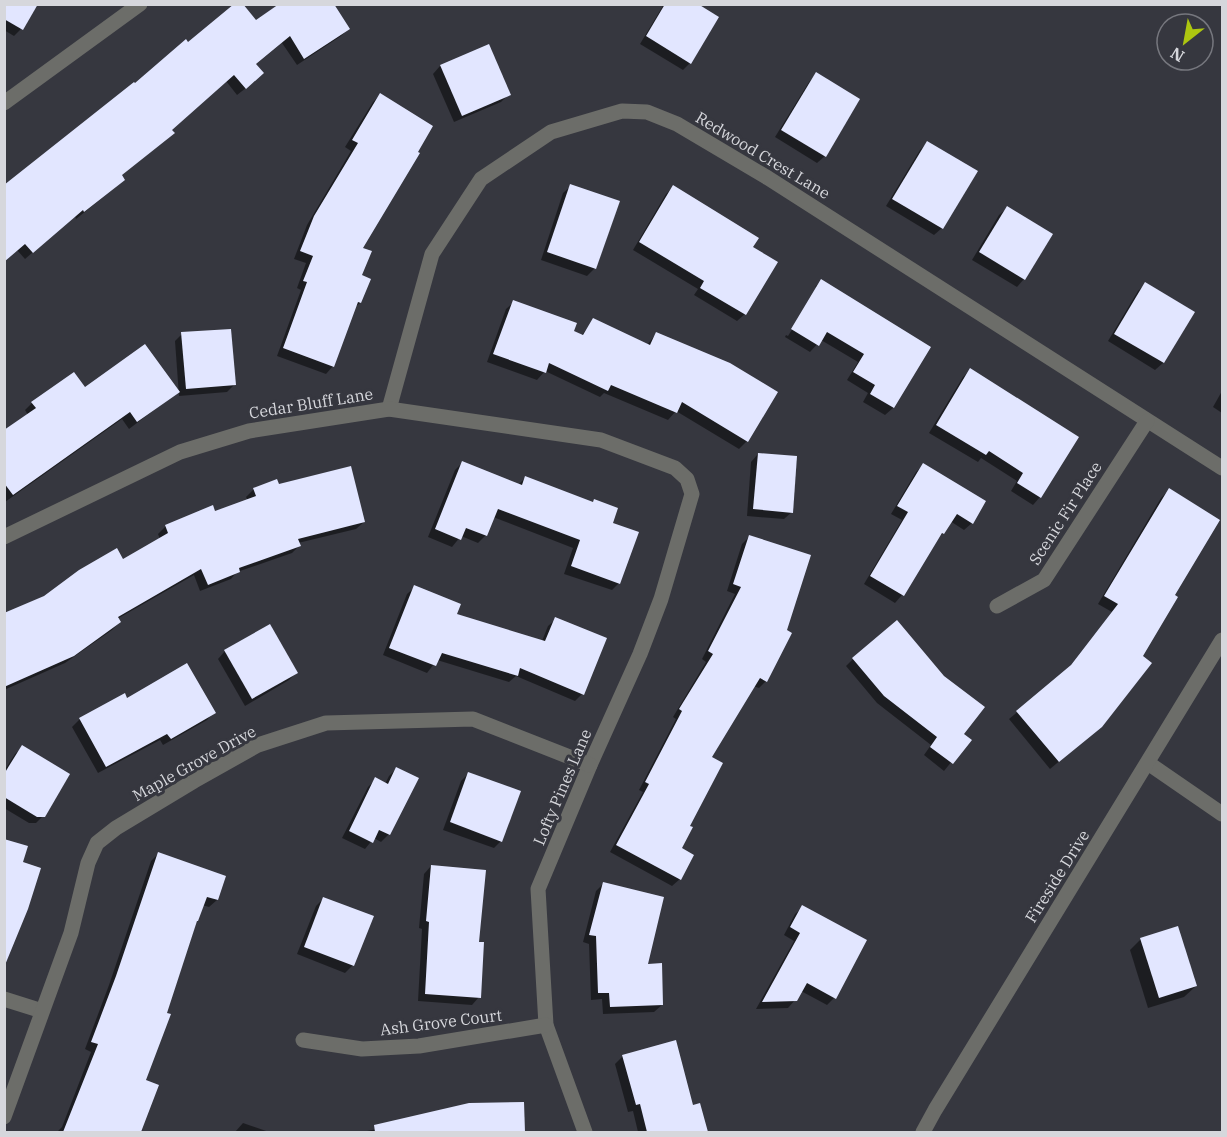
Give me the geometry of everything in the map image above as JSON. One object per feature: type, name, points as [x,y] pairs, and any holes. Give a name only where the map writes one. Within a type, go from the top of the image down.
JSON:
[{"type":"street","points":[[4,103],[140,4]]},
{"type":"street","name":"Redwood Crest Lane","points":[[389,409],[432,254],[481,179],[551,132],[622,111],[647,112],[677,124],[768,178],[1222,468]]},
{"type":"street","name":"Cedar Bluff Lane","points":[[4,537],[180,452],[249,431],[389,409],[601,440],[675,468]]},
{"type":"street","name":"Scenic Fir Place","points":[[998,606],[1044,580],[1147,421]]},
{"type":"street","name":"Lofty Pines Lane","points":[[585,1132],[546,1025],[538,889],[640,654],[661,599],[692,494],[687,479],[675,468]]},
{"type":"street","name":"Fireside Drive","points":[[923,1132],[1222,640]]},
{"type":"street","name":"Maple Grove Drive","points":[[4,1117],[71,933],[88,862],[98,843],[125,822],[258,745],[326,723],[473,720],[590,765]]},
{"type":"street","points":[[1148,763],[1222,814]]},
{"type":"street","points":[[4,999],[42,1011]]},
{"type":"street","name":"Ash Grove Court","points":[[303,1040],[362,1049],[419,1046],[546,1025]]},
{"type":"building","points":[[4,4],[38,4],[23,30],[4,19]]},
{"type":"building","points":[[234,4],[243,4],[256,20],[279,4],[334,4],[350,29],[304,59],[290,36],[256,64],[264,73],[246,89],[234,75],[172,130],[175,133],[122,175],[125,180],[84,212],[83,210],[33,253],[25,244],[4,262],[4,185],[135,83],[186,39],[188,42]]},
{"type":"building","points":[[665,4],[698,4],[719,17],[691,64],[646,36]]},
{"type":"building","points":[[489,44],[511,95],[462,116],[440,65]]},
{"type":"building","points":[[816,72],[860,99],[826,157],[781,130]]},
{"type":"building","points":[[380,93],[433,126],[418,152],[420,153],[363,248],[372,251],[362,275],[371,279],[361,303],[358,302],[334,367],[283,348],[307,282],[303,281],[313,256],[300,251],[314,216],[358,143],[352,140]]},
{"type":"building","points":[[927,141],[978,171],[943,229],[892,199]]},
{"type":"building","points":[[570,184],[620,201],[596,269],[547,252]]},
{"type":"building","points":[[673,185],[759,238],[753,247],[778,262],[746,315],[700,288],[704,281],[639,242]]},
{"type":"building","points":[[1007,206],[1053,234],[1025,280],[979,252]]},
{"type":"building","points":[[821,279],[931,347],[894,408],[870,394],[875,385],[853,372],[864,354],[827,332],[819,346],[791,329]]},
{"type":"building","points":[[1145,282],[1195,312],[1164,363],[1114,334]]},
{"type":"building","points":[[513,300],[577,323],[574,331],[583,335],[593,318],[650,345],[656,332],[730,363],[778,392],[748,442],[682,402],[677,413],[611,385],[608,391],[549,363],[546,373],[493,354]]},
{"type":"building","points":[[231,329],[236,385],[186,389],[181,332]]},
{"type":"building","points":[[145,344],[180,392],[137,422],[130,412],[13,495],[4,483],[4,430],[36,408],[31,402],[74,372],[85,387]]},
{"type":"building","points":[[970,368],[1079,437],[1041,498],[1017,483],[1023,473],[989,451],[986,455],[936,425]]},
{"type":"building","points":[[758,453],[797,456],[793,513],[753,509]]},
{"type":"building","points":[[462,461],[522,485],[525,476],[593,502],[594,499],[618,508],[613,523],[639,532],[620,584],[571,566],[580,540],[498,509],[487,536],[466,528],[461,540],[435,529]]},
{"type":"building","points":[[923,463],[986,501],[973,524],[957,514],[944,534],[942,533],[904,596],[870,576],[908,512],[897,506]]},
{"type":"building","points":[[351,466],[365,522],[298,539],[301,546],[239,568],[240,572],[208,585],[201,569],[118,617],[121,622],[74,656],[4,687],[4,613],[44,596],[79,570],[117,548],[123,559],[168,533],[165,525],[213,505],[215,511],[256,496],[253,488],[277,479],[279,484]]},
{"type":"building","points":[[1169,488],[1220,520],[1175,595],[1178,597],[1143,656],[1152,663],[1102,727],[1059,762],[1016,711],[1071,665],[1118,604],[1104,596]]},
{"type":"building","points":[[749,535],[811,555],[787,630],[792,633],[767,682],[760,678],[712,757],[723,763],[690,826],[693,827],[682,848],[694,855],[681,880],[616,845],[649,784],[645,782],[682,711],[679,709],[713,654],[708,651],[741,587],[733,584]]},
{"type":"building","points":[[414,585],[461,604],[457,614],[545,641],[555,617],[607,638],[584,695],[520,668],[518,676],[442,653],[436,666],[389,648]]},
{"type":"building","points":[[897,620],[944,676],[985,707],[964,734],[972,740],[953,764],[930,747],[937,737],[884,696],[852,658]]},
{"type":"building","points":[[270,624],[298,673],[252,699],[224,650]]},
{"type":"building","points":[[187,663],[216,713],[171,739],[167,734],[106,767],[79,718],[125,693],[127,698]]},
{"type":"building","points":[[22,745],[70,774],[45,817],[37,817],[4,797],[4,774]]},
{"type":"building","points":[[396,767],[419,778],[390,835],[379,830],[373,843],[349,831],[375,777],[388,784]]},
{"type":"building","points":[[468,772],[521,791],[502,842],[450,822]]},
{"type":"building","points":[[4,839],[28,846],[23,862],[41,868],[28,909],[5,965]]},
{"type":"building","points":[[158,852],[226,876],[218,900],[207,897],[167,1013],[171,1014],[146,1080],[159,1085],[141,1132],[63,1132],[98,1044],[91,1042]]},
{"type":"building","points":[[431,865],[486,870],[479,942],[484,942],[481,998],[425,994],[429,922],[426,921]]},
{"type":"building","points":[[603,882],[664,897],[648,964],[662,963],[663,1005],[610,1007],[609,993],[598,993],[596,936],[589,935]]},
{"type":"building","points":[[323,897],[374,916],[354,966],[304,947]]},
{"type":"building","points":[[802,905],[867,940],[836,999],[807,983],[797,1001],[762,1002],[800,933],[790,927]]},
{"type":"building","points":[[1178,926],[1197,986],[1159,998],[1140,938]]},
{"type":"building","points":[[676,1040],[693,1105],[700,1103],[708,1132],[647,1132],[640,1104],[636,1105],[622,1055]]},
{"type":"building","points":[[524,1102],[525,1132],[375,1132],[374,1125],[469,1103]]}]
